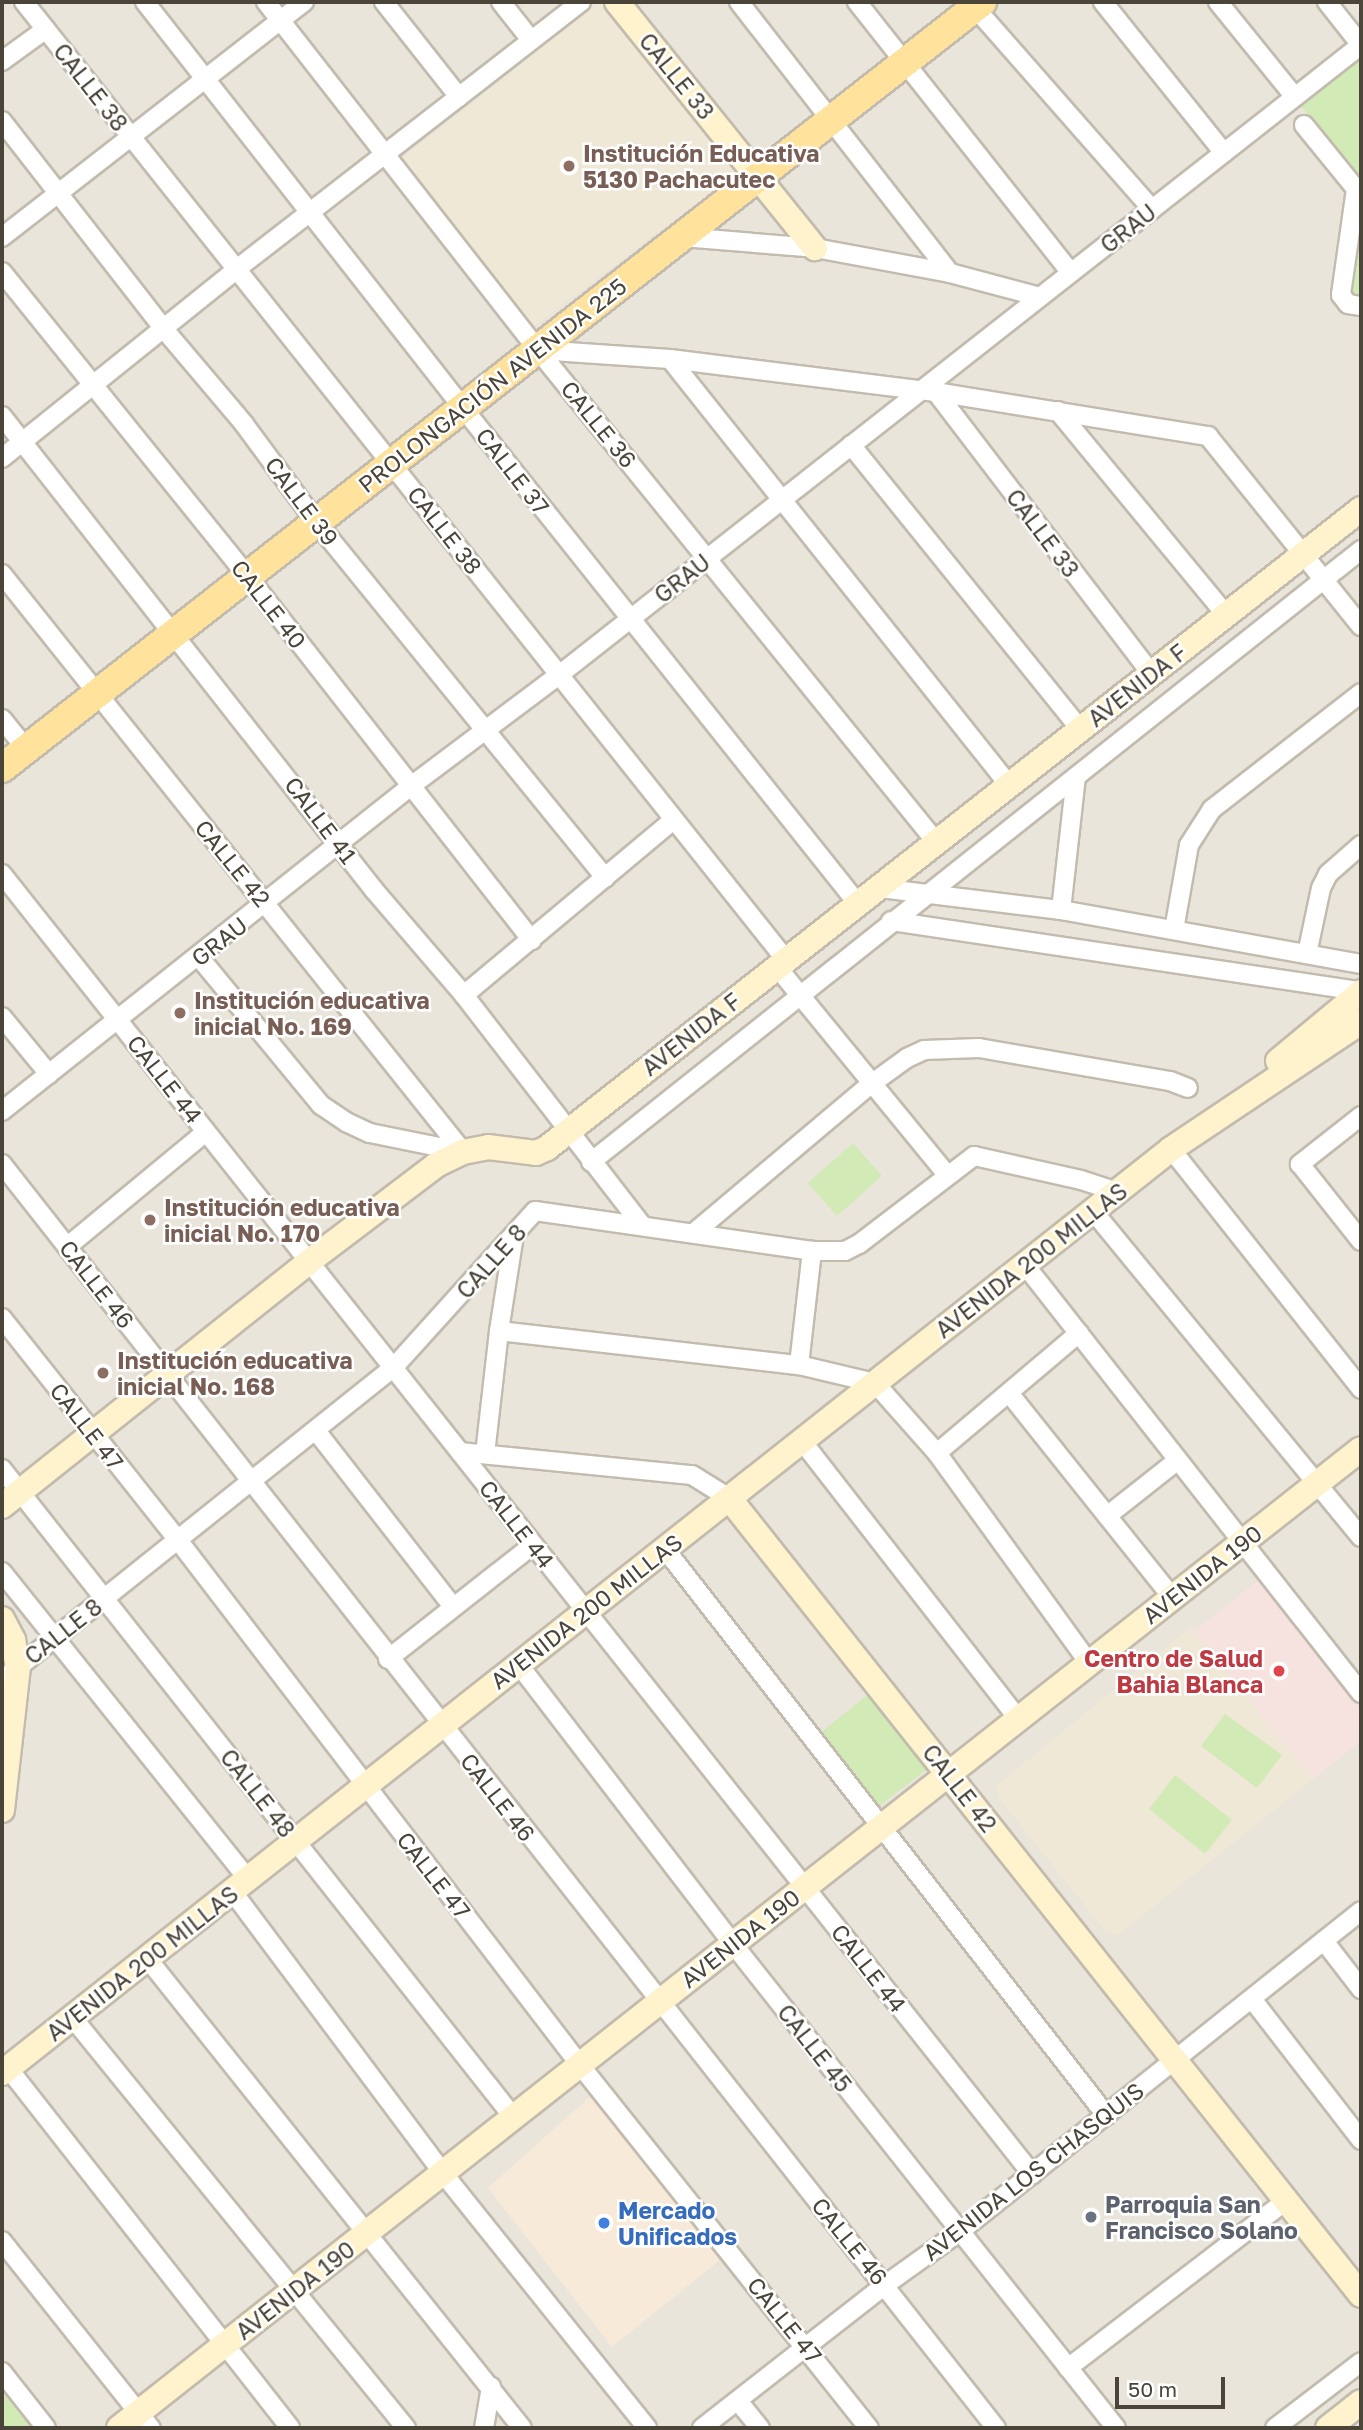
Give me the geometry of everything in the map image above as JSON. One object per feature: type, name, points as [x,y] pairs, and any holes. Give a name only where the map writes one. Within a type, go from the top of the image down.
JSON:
[{"type":"main road","name":"PROLONGACIÓN AVENIDA 225","points":[[2,768],[976,4]]},
{"type":"street","name":"CALLE 38","points":[[24,2],[239,268],[673,820],[781,964],[798,995],[947,1175]]},
{"type":"street","name":"CALLE 37","points":[[145,2],[463,408],[858,904]]},
{"type":"street","name":"CALLE 36","points":[[266,2],[538,350],[937,843]]},
{"type":"street","points":[[2,237],[304,2]]},
{"type":"street","points":[[384,2],[459,97]]},
{"type":"street","points":[[501,2],[531,40]]},
{"type":"street","points":[[2,458],[239,268],[581,2]]},
{"type":"street","name":"CALLE 33","points":[[617,2],[815,248]]},
{"type":"street","points":[[739,2],[950,273]]},
{"type":"street","points":[[857,2],[1071,273]]},
{"type":"street","points":[[1103,2],[1224,152]]},
{"type":"street","points":[[1218,2],[1295,97]]},
{"type":"street","points":[[1327,2],[1361,45]]},
{"type":"street","points":[[976,4],[1152,209]]},
{"type":"street","points":[[2,61],[46,29]]},
{"type":"street","name":"GRAU","points":[[2,1111],[411,786],[559,675],[851,445],[928,392],[1071,273],[1361,45]]},
{"type":"street","name":"CALLE 39","points":[[2,121],[163,328],[244,424],[317,523],[605,878]]},
{"type":"street","points":[[1304,125],[1356,189],[1341,295],[1348,304],[1361,306]]},
{"type":"street","points":[[682,237],[815,248],[950,273],[1040,298]]},
{"type":"street","name":"CALLE 40","points":[[2,272],[248,577],[532,940]]},
{"type":"street","points":[[538,350],[670,359],[928,392],[1208,436],[1361,626]]},
{"type":"street","points":[[670,359],[1009,785]]},
{"type":"street","name":"CALLE 33","points":[[928,392],[1150,673]]},
{"type":"street","points":[[1058,411],[1227,616]]},
{"type":"street","name":"CALLE 41","points":[[2,416],[340,845],[464,995],[566,1131],[641,1224]]},
{"type":"street","points":[[851,445],[1080,729]]},
{"type":"street","name":"AVENIDA F","points":[[11,1499],[311,1260],[436,1165],[463,1152],[488,1147],[536,1153],[566,1131],[1361,509]]},
{"type":"street","points":[[591,1162],[1361,550]]},
{"type":"street","name":"CALLE 42","points":[[2,574],[463,1152]]},
{"type":"street","points":[[1174,930],[1189,845],[1212,809],[1361,693]]},
{"type":"street","points":[[2,719],[26,749]]},
{"type":"street","points":[[1061,910],[1076,777]]},
{"type":"street","points":[[464,995],[673,820]]},
{"type":"street","points":[[1307,954],[1321,888],[1328,874],[1361,845]]},
{"type":"street","name":"CALLE 44","points":[[2,874],[311,1260],[533,1545],[1032,2174]]},
{"type":"street","points":[[879,888],[1061,910],[1361,964]]},
{"type":"street","points":[[891,921],[1361,991]]},
{"type":"street","points":[[199,957],[321,1105],[370,1133],[463,1152]]},
{"type":"street","name":"AVENIDA 200 MILLAS","points":[[5,2070],[1117,1192],[1361,991]]},
{"type":"street","points":[[2,1017],[49,1074]]},
{"type":"street","name":"AVENIDA 200 MILLAS","points":[[1171,1149],[1361,1022]]},
{"type":"street","points":[[695,1232],[871,1084],[907,1058],[924,1050],[979,1048],[1143,1076],[1188,1088]]},
{"type":"street","points":[[1361,1116],[1300,1164],[1361,1241]]},
{"type":"street","points":[[68,1245],[206,1132]]},
{"type":"street","points":[[1171,1149],[1361,1389]]},
{"type":"street","name":"CALLE 8","points":[[10,1673],[317,1432],[394,1367],[535,1210],[812,1251],[845,1251],[859,1244],[974,1156],[1081,1180],[1117,1192]]},
{"type":"street","name":"CALLE 46","points":[[2,1164],[68,1245],[388,1659],[996,2428]]},
{"type":"street","points":[[1093,1211],[1361,1537]]},
{"type":"street","points":[[485,1454],[499,1332],[514,1235]]},
{"type":"street","points":[[799,1365],[812,1251]]},
{"type":"street","points":[[1025,1265],[1361,1693]]},
{"type":"street","name":"CALLE 47","points":[[2,1318],[178,1540],[364,1787],[580,2065],[869,2428]]},
{"type":"street","points":[[499,1332],[799,1365],[875,1383],[937,1453],[1088,1663]]},
{"type":"street","points":[[937,1453],[1079,1333]]},
{"type":"street","points":[[1009,1392],[1172,1597]]},
{"type":"street","points":[[317,1432],[453,1606]]},
{"type":"street","points":[[802,1441],[1018,1718]]},
{"type":"street","name":"AVENIDA 190","points":[[119,2428],[145,2421],[225,2346],[442,2172],[1361,1449]]},
{"type":"street","name":"CALLE 42","points":[[460,1452],[692,1475],[729,1498],[1284,2202],[1361,2295]]},
{"type":"street","points":[[1107,1516],[1178,1460]]},
{"type":"street","name":"CALLE 48","points":[[2,1469],[11,1499],[106,1597],[514,2118]]},
{"type":"street","points":[[388,1659],[533,1545]]},
{"type":"street","points":[[665,1549],[1106,2115]]},
{"type":"street","points":[[2,1572],[55,1637],[240,1885],[442,2172],[647,2428]]},
{"type":"street","points":[[2,1619],[13,1640],[2,1810]]},
{"type":"street","name":"CALLE 45","points":[[519,1665],[733,1944],[1116,2428]]},
{"type":"street","name":"AVENIDA LOS CHASQUIS","points":[[702,2428],[885,2285],[959,2232],[1361,1911]]},
{"type":"street","points":[[1324,1941],[1361,1989]]},
{"type":"street","points":[[147,1958],[523,2428]]},
{"type":"street","points":[[1252,1999],[1361,2140]]},
{"type":"street","points":[[72,2017],[406,2428]]},
{"type":"street","points":[[5,2070],[290,2428]]},
{"type":"street","points":[[1068,2368],[1284,2202]]},
{"type":"street","points":[[2,2241],[145,2421]]},
{"type":"street","points":[[1275,2428],[1361,2362]]},
{"type":"street","points":[[2,2372],[46,2428]]},
{"type":"street","points":[[484,2428],[491,2387]]},
{"type":"street","points":[[738,2401],[760,2428]]},
{"type":"street","points":[[1340,2425],[1361,2402]]},
{"type":"shaded area","points":[[2,2],[1361,2],[1361,2428],[2,2428]]},
{"type":"shaded area","name":"Institución Educativa 5130 Pachacutec","points":[[599,2],[604,2],[738,172],[533,327],[400,160]]},
{"type":"shaded area","name":"Centro de Salud Bahia Blanca","points":[[1261,1579],[1361,1711],[1361,1741],[1313,1779],[1194,1631]]},
{"type":"shaded area","points":[[1191,1627],[1313,1779],[1119,1934],[1107,1933],[999,1798],[996,1786]]},
{"type":"shaded area","name":"Mercado Unificados","points":[[592,2095],[721,2259],[612,2347],[488,2188]]},
{"type":"green space","points":[[1361,51],[1361,183],[1297,101]]},
{"type":"green space","points":[[1361,183],[1361,296],[1349,295]]},
{"type":"green space","points":[[853,1143],[882,1176],[837,1216],[808,1183]]},
{"type":"green space","points":[[870,1693],[929,1768],[875,1809],[819,1734]]},
{"type":"green space","points":[[1225,1714],[1282,1755],[1257,1788],[1201,1746]]},
{"type":"green space","points":[[1175,1775],[1232,1820],[1205,1854],[1149,1809]]},
{"type":"green space","points":[[2,2392],[32,2428],[2,2428]]},
{"type":"place","name":"Institución Educativa 5130 Pachacutec","points":[[569,166]]},
{"type":"place","name":"Institución educativa inicial No. 169","points":[[180,1013]]},
{"type":"place","name":"Institución educativa inicial No. 170","points":[[150,1220]]},
{"type":"place","name":"Institución educativa inicial No. 168","points":[[103,1373]]},
{"type":"place","name":"Centro de Salud Bahia Blanca","points":[[1279,1671]]},
{"type":"place","name":"Parroquia San Francisco Solano","points":[[1091,2217]]},
{"type":"place","name":"Mercado Unificados","points":[[604,2223]]}]
